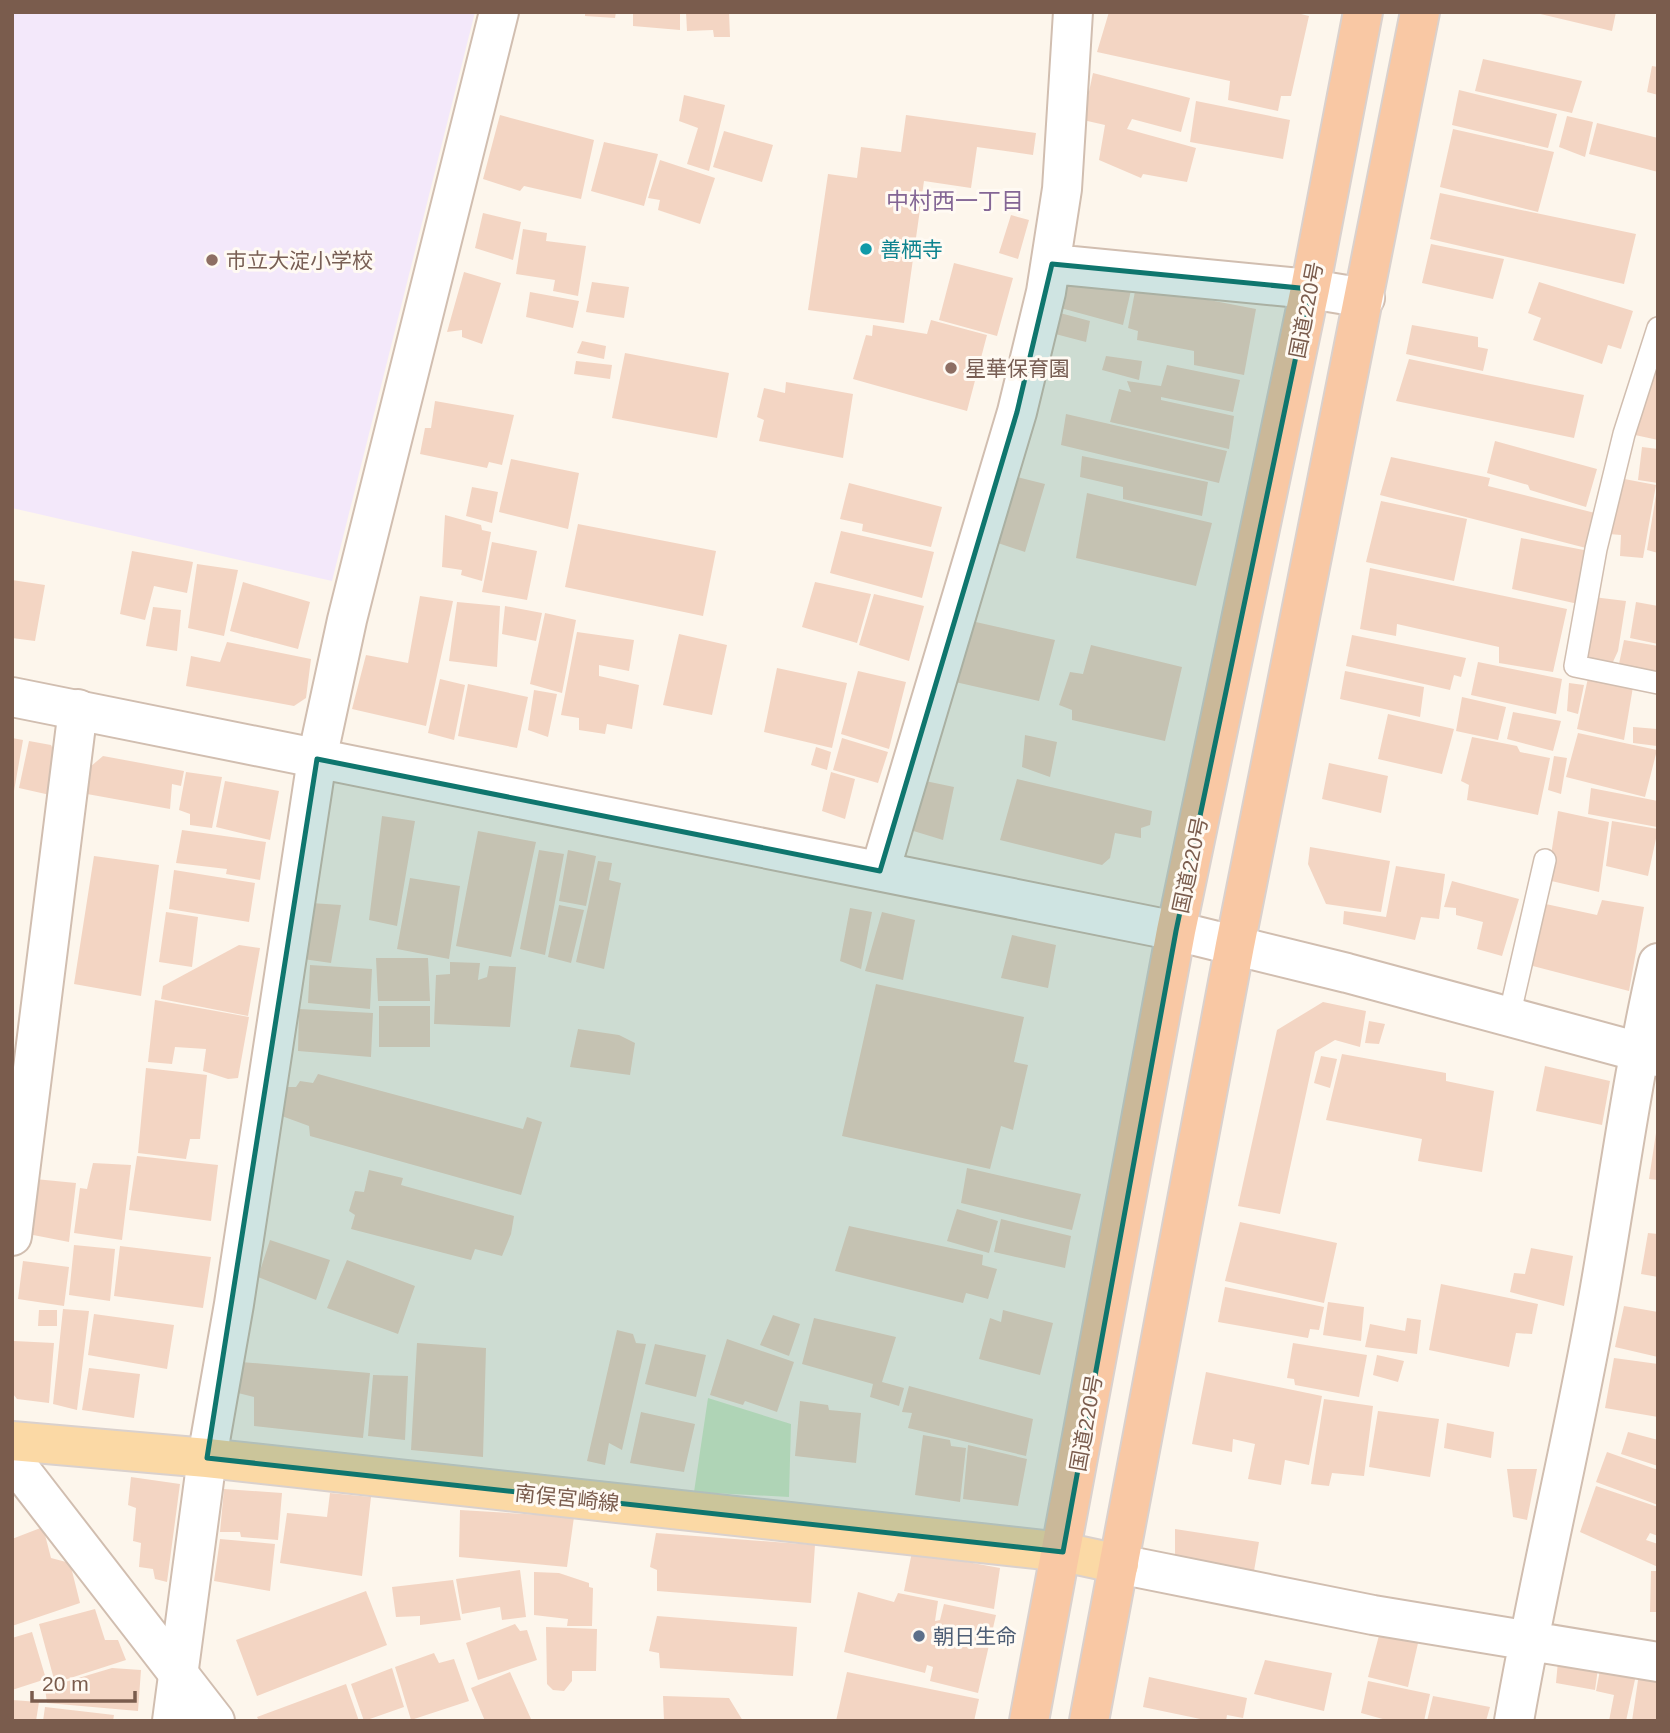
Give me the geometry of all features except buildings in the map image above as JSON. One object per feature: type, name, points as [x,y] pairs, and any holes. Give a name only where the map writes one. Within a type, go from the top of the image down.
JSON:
[{"type":"highway","name":"国道220号","points":[[1029,1721],[1063,1552],[1176,931],[1310,289],[1363,12]]},
{"type":"highway","points":[[1089,1721],[1235,945],[1420,12]]},
{"type":"main road","name":"南俣宮崎線","points":[[12,1441],[207,1458],[1063,1552],[1119,1564]]},
{"type":"street","points":[[173,1721],[207,1458],[234,1304],[317,759],[347,620],[499,12]]},
{"type":"street","points":[[880,871],[1017,412],[1052,264],[1062,189],[1073,12]]},
{"type":"street","points":[[1052,264],[1310,289],[1365,298]]},
{"type":"street","points":[[12,697],[1176,931],[1648,1054]]},
{"type":"street","points":[[12,1236],[78,709]]},
{"type":"street","points":[[1514,1721],[1648,1054],[1658,963]]},
{"type":"street","points":[[12,1459],[215,1721]]},
{"type":"street","points":[[1119,1564],[1373,1615],[1658,1662]]},
{"type":"lane","points":[[1658,328],[1624,434],[1596,549],[1575,666],[1658,683]]},
{"type":"lane","points":[[1509,1017],[1545,860]]},
{"type":"highlighted area","points":[[1052,264],[1310,289],[1176,931],[1063,1552],[207,1458],[317,759],[880,871],[1017,412]]},
{"type":"shaded area","name":"市立大淀小学校","points":[[12,12],[475,12],[332,581],[12,508]]},
{"type":"green space","points":[[708,1398],[791,1424],[789,1497],[694,1492]]},
{"type":"place","name":"善栖寺","points":[[866,249]]},
{"type":"place","name":"市立大淀小学校","points":[[212,260]]},
{"type":"place","name":"星華保育園","points":[[951,368]]},
{"type":"place","name":"朝日生命","points":[[919,1636]]},
{"type":"district","name":"中村西一丁目","points":[[955,201]]}]
